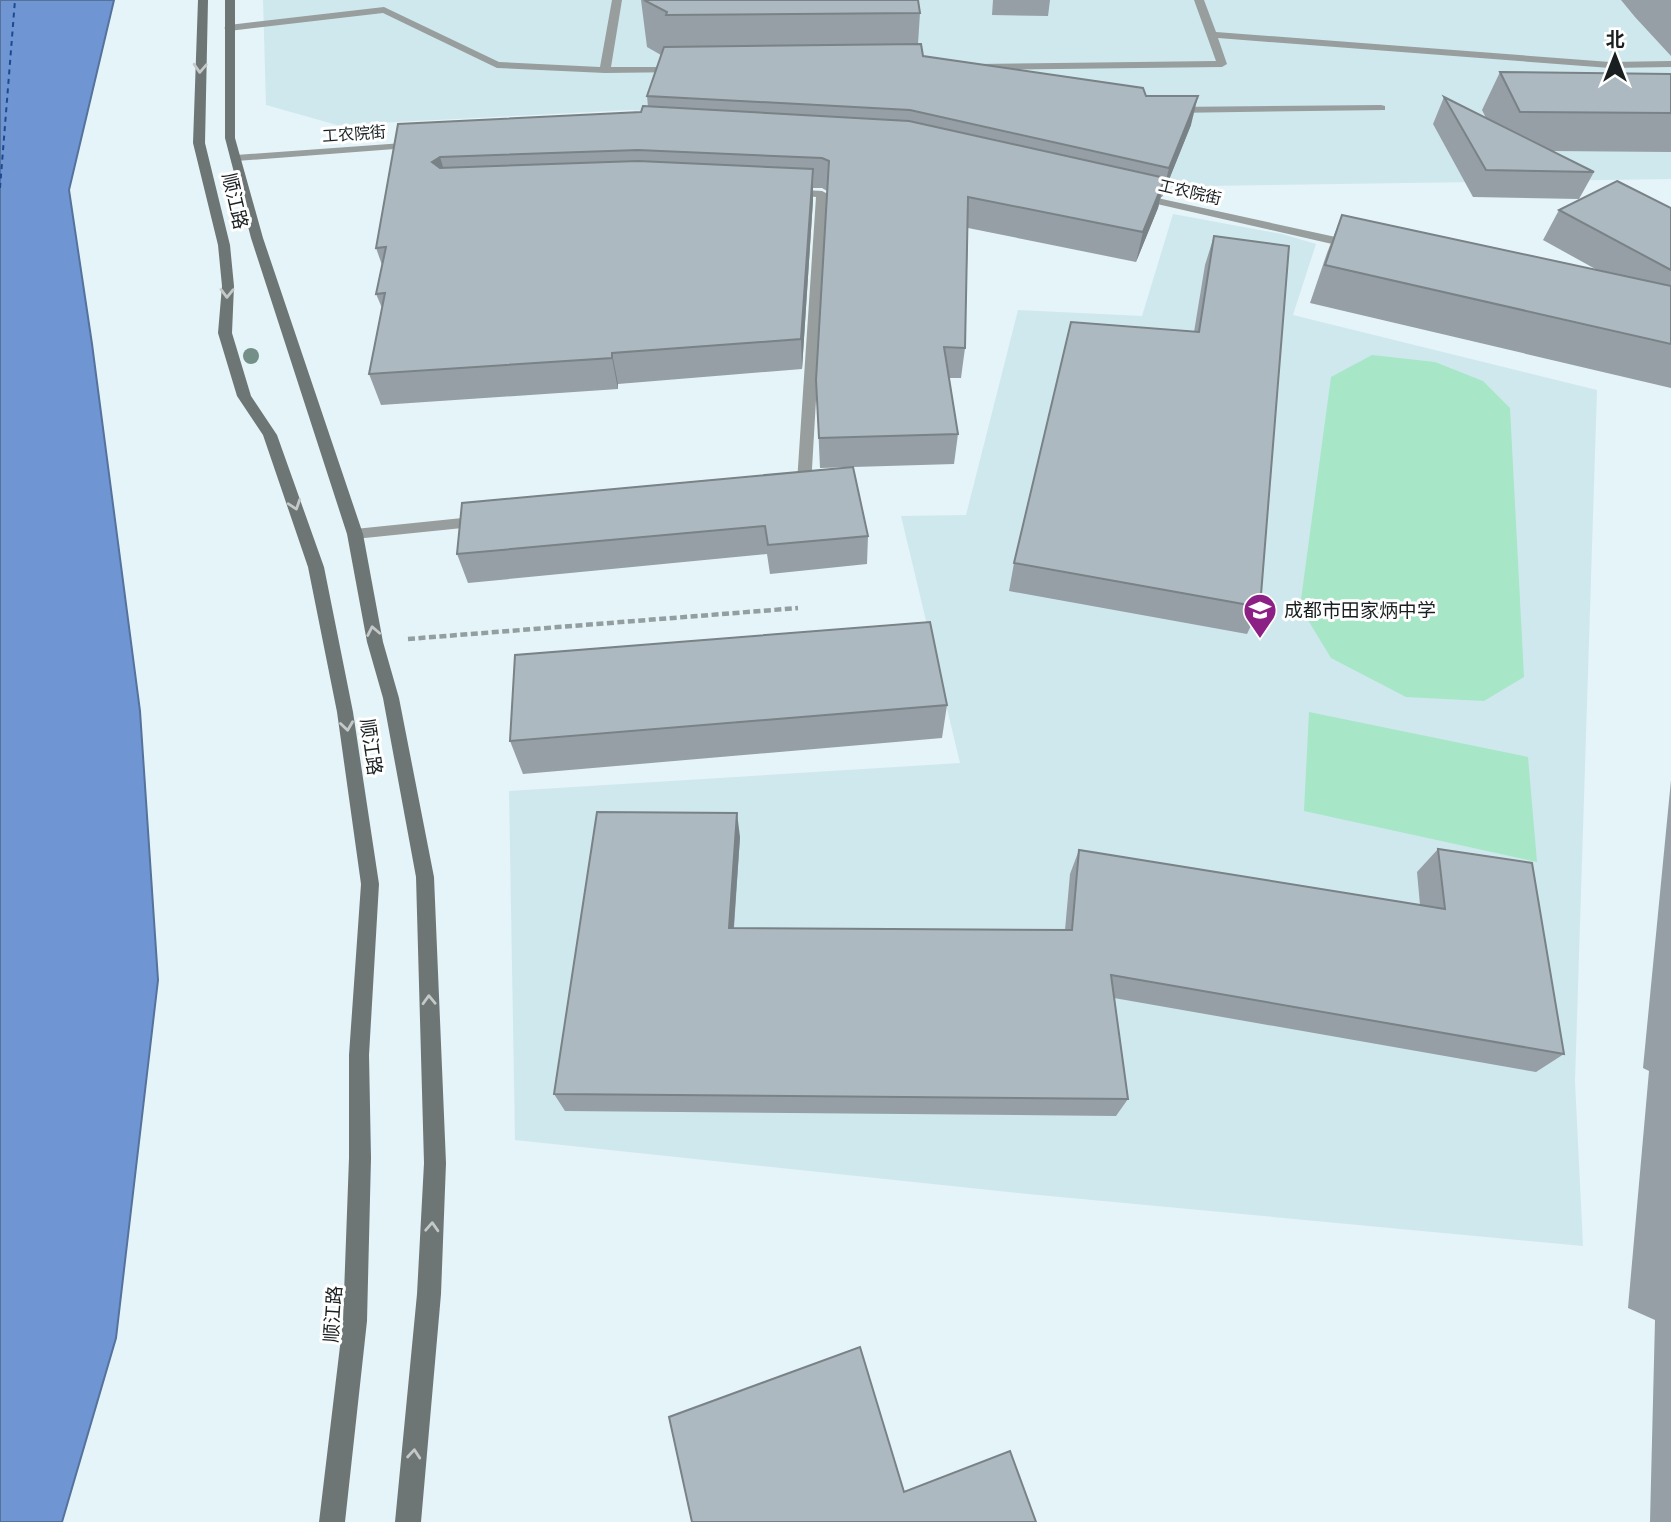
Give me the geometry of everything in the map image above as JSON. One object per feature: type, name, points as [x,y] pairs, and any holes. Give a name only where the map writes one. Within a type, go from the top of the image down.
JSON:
[{"type":"main road","name":"顺江路","points":[[203,0],[199,143],[224,245],[228,286],[225,333],[244,396],[270,435],[316,567],[345,712],[370,884],[359,1055],[360,1158],[355,1321],[331,1522]]},
{"type":"main road","name":"顺江路","points":[[230,0],[229,128],[257,238],[355,534],[376,642],[396,724],[425,877],[435,1163],[429,1294],[408,1522]]},
{"type":"street","points":[[606,70],[617,0]]},
{"type":"street","points":[[1004,80],[963,69],[1222,64],[1199,0]]},
{"type":"street","points":[[229,28],[384,10],[497,65],[606,70],[688,69]]},
{"type":"street","points":[[1212,35],[1609,65],[1671,64]]},
{"type":"street","points":[[1153,110],[1381,108]]},
{"type":"street","name":"工农院街","points":[[236,158],[429,145]]},
{"type":"street","points":[[777,489],[804,486],[822,194],[780,192]]},
{"type":"street","name":"工农院街","points":[[1120,192],[1360,247]]},
{"type":"street","points":[[355,534],[491,520]]},
{"type":"path","points":[[376,642],[798,608]]},
{"type":"shaded area","points":[[263,0],[1671,0],[1671,179],[1137,187],[855,124],[631,110],[337,125],[266,105]]},
{"type":"shaded area","name":"成都市田家炳中学","points":[[1173,214],[1282,234],[1316,244],[1293,315],[1597,390],[1575,1081],[1583,1246],[1028,1194],[515,1140],[509,791],[960,763],[901,516],[966,515],[1018,310],[1142,316]]},
{"type":"green space","points":[[1372,355],[1435,362],[1483,381],[1510,408],[1524,677],[1484,701],[1406,697],[1331,658],[1300,607],[1331,377]]},
{"type":"green space","points":[[1309,712],[1528,757],[1537,862],[1304,811]]},
{"type":"water","points":[[0,0],[114,0],[69,190],[140,711],[158,980],[116,1338],[62,1522],[0,1522]]},
{"type":"building","points":[[644,0],[918,0],[920,13],[666,15],[667,12]]},
{"type":"building","points":[[921,44],[923,56],[1143,88],[1146,96],[1198,96],[1169,168],[910,110],[647,96],[664,47]]},
{"type":"building","points":[[1500,72],[1671,74],[1671,113],[1520,112]]},
{"type":"building","points":[[1444,97],[1594,172],[1486,170]]},
{"type":"building","points":[[643,106],[909,121],[1165,178],[1143,232],[968,197],[965,348],[944,347],[958,434],[819,438],[816,380],[829,161],[822,158],[638,150],[440,157],[432,162],[440,168],[638,161],[813,169],[801,339],[612,353],[612,358],[369,374],[385,293],[376,294],[386,247],[376,248],[398,124],[641,112]]},
{"type":"building","points":[[1617,181],[1671,208],[1671,270],[1559,210]]},
{"type":"building","points":[[1342,215],[1671,286],[1671,344],[1325,265]]},
{"type":"building","points":[[1214,236],[1289,246],[1260,607],[1014,563],[1071,322],[1199,332]]},
{"type":"building","points":[[853,467],[868,536],[768,545],[765,526],[457,554],[462,503]]},
{"type":"building","points":[[930,622],[947,705],[510,741],[515,655]]},
{"type":"building","points":[[597,812],[737,813],[729,928],[1072,930],[1079,850],[1445,909],[1438,849],[1532,863],[1564,1054],[1111,975],[1128,1099],[554,1094]]},
{"type":"building","points":[[860,1347],[904,1492],[1010,1451],[1036,1522],[692,1522],[669,1417]]},
{"type":"ferry route","points":[[0,188],[15,0]]},
{"type":"place","name":"成都市田家炳中学","points":[[1260,640]]}]
